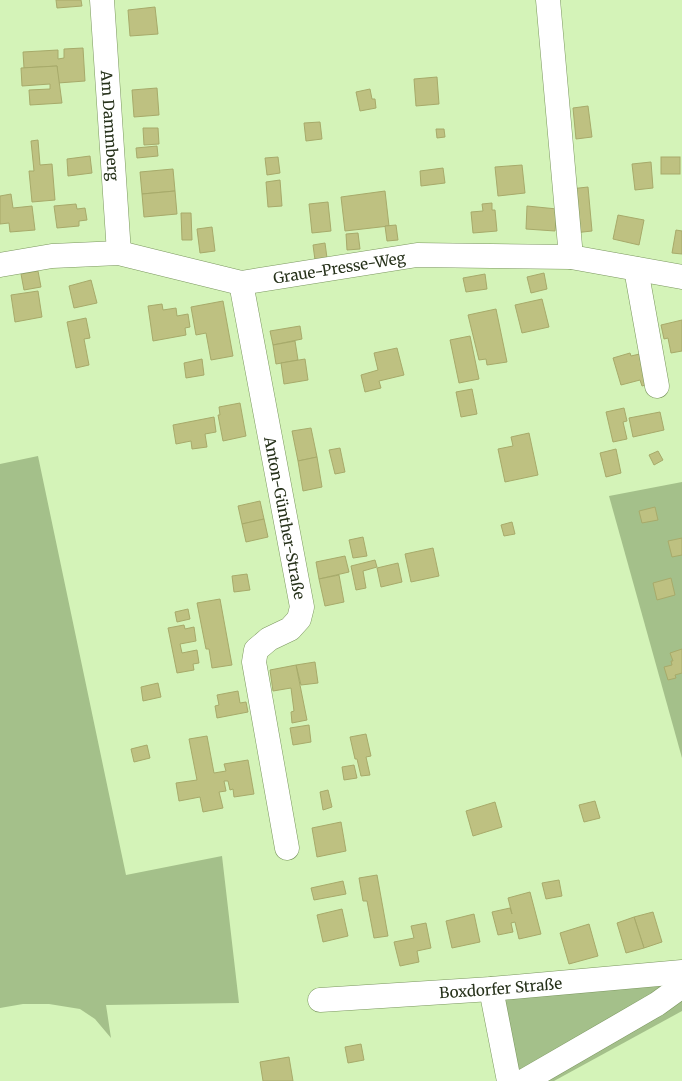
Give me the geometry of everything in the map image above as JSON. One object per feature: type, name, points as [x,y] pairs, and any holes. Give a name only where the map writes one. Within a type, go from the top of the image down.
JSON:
[{"type":"street","name":"Am Dammberg","points":[[102,0],[119,253]]},
{"type":"street","points":[[548,0],[571,257]]},
{"type":"street","name":"Graue-Presse-Weg","points":[[0,265],[52,256],[119,253],[241,283],[417,255],[571,257],[682,277]]},
{"type":"street","points":[[636,268],[657,386]]},
{"type":"street","name":"Anton-Günther-Straße","points":[[241,283],[302,607],[299,619],[290,630],[269,640],[256,650],[254,662],[287,848]]},
{"type":"street","name":"Boxdorfer Straße","points":[[320,1000],[682,972]]},
{"type":"street","points":[[524,1081],[657,1004],[682,986]]},
{"type":"street","points":[[491,988],[509,1081]]},
{"type":"green space","points":[[38,456],[126,875],[222,856],[239,1003],[106,1005],[111,1038],[95,1019],[80,1009],[49,1004],[23,1004],[0,1008],[0,464]]},
{"type":"green space","points":[[682,482],[682,758],[609,496]]},
{"type":"green space","points":[[682,976],[682,1011],[554,1081],[521,1081],[499,987]]},
{"type":"building","points":[[56,0],[81,0],[82,6],[57,8]]},
{"type":"building","points":[[155,7],[158,34],[130,36],[128,10]]},
{"type":"building","points":[[83,48],[85,81],[58,83],[57,66],[24,68],[23,52],[58,50],[58,59],[64,58],[64,49]]},
{"type":"building","points":[[57,66],[62,103],[30,105],[29,90],[50,89],[50,84],[22,86],[21,68]]},
{"type":"building","points":[[437,77],[439,104],[416,106],[414,79]]},
{"type":"building","points":[[157,88],[159,115],[134,117],[132,90]]},
{"type":"building","points":[[370,89],[372,99],[375,99],[376,108],[360,111],[356,92]]},
{"type":"building","points":[[588,106],[592,137],[576,139],[573,108]]},
{"type":"building","points":[[320,122],[322,139],[306,141],[304,123]]},
{"type":"building","points":[[143,128],[158,128],[159,144],[144,145]]},
{"type":"building","points":[[436,129],[444,129],[445,137],[437,138]]},
{"type":"building","points":[[38,140],[40,165],[52,164],[55,200],[32,202],[29,171],[34,171],[31,141]]},
{"type":"building","points":[[157,146],[158,156],[137,158],[136,148]]},
{"type":"building","points":[[90,156],[92,173],[68,176],[67,159]]},
{"type":"building","points":[[278,157],[280,173],[267,175],[265,158]]},
{"type":"building","points":[[661,157],[680,157],[680,174],[661,174]]},
{"type":"building","points":[[651,162],[653,188],[635,190],[632,164]]},
{"type":"building","points":[[522,165],[525,193],[498,196],[495,167]]},
{"type":"building","points":[[443,168],[445,183],[421,186],[420,171]]},
{"type":"building","points":[[173,169],[175,191],[142,194],[140,172]]},
{"type":"building","points":[[280,180],[282,206],[268,207],[266,182]]},
{"type":"building","points":[[588,187],[592,231],[574,233],[570,189]]},
{"type":"building","points":[[175,191],[177,214],[144,217],[142,194]]},
{"type":"building","points":[[385,191],[389,226],[345,231],[341,197]]},
{"type":"building","points":[[11,194],[13,208],[32,206],[35,230],[10,232],[9,223],[0,224],[0,196]]},
{"type":"building","points":[[328,202],[331,231],[312,233],[309,204]]},
{"type":"building","points":[[492,203],[492,210],[495,210],[497,231],[473,233],[471,212],[483,211],[482,204]]},
{"type":"building","points":[[76,204],[77,209],[85,208],[87,220],[79,221],[79,226],[57,228],[54,206]]},
{"type":"building","points":[[527,206],[557,209],[555,231],[526,229]]},
{"type":"building","points":[[181,213],[191,213],[192,240],[182,240]]},
{"type":"building","points":[[618,215],[644,220],[639,245],[613,239]]},
{"type":"building","points":[[396,225],[398,240],[387,241],[385,226]]},
{"type":"building","points":[[212,227],[215,251],[200,253],[197,229]]},
{"type":"building","points":[[676,230],[682,231],[682,254],[672,253]]},
{"type":"building","points":[[358,233],[360,249],[347,250],[346,234]]},
{"type":"building","points":[[325,243],[327,258],[315,260],[313,245]]},
{"type":"building","points":[[38,271],[41,287],[24,290],[21,274]]},
{"type":"building","points":[[544,273],[547,289],[531,293],[527,277]]},
{"type":"building","points":[[485,274],[487,289],[466,292],[463,278]]},
{"type":"building","points":[[91,280],[97,303],[74,308],[69,286]]},
{"type":"building","points":[[38,291],[42,317],[15,322],[11,295]]},
{"type":"building","points":[[542,299],[549,327],[522,333],[515,305]]},
{"type":"building","points":[[223,301],[233,356],[211,360],[206,333],[196,335],[191,307]]},
{"type":"building","points":[[162,304],[163,310],[176,308],[177,316],[188,314],[190,327],[185,328],[186,335],[153,341],[148,306]]},
{"type":"building","points":[[496,309],[507,362],[487,365],[486,359],[479,360],[468,315]]},
{"type":"building","points":[[86,318],[90,338],[84,339],[89,365],[76,368],[67,322]]},
{"type":"building","points":[[682,320],[682,351],[671,353],[668,338],[664,339],[661,325]]},
{"type":"building","points":[[300,326],[302,339],[273,345],[270,331]]},
{"type":"building","points":[[470,336],[479,379],[459,383],[450,340]]},
{"type":"building","points":[[295,341],[298,360],[276,364],[273,345]]},
{"type":"building","points":[[397,348],[404,375],[379,381],[381,388],[365,392],[361,375],[378,370],[374,353]]},
{"type":"building","points":[[630,353],[631,356],[644,353],[652,383],[642,386],[640,380],[621,385],[613,358]]},
{"type":"building","points":[[202,359],[204,375],[186,378],[184,363]]},
{"type":"building","points":[[305,359],[308,380],[284,384],[281,363]]},
{"type":"building","points":[[472,389],[477,414],[461,417],[456,392]]},
{"type":"building","points":[[240,403],[246,436],[223,441],[218,415],[220,415],[219,407]]},
{"type":"building","points":[[624,408],[627,421],[623,422],[627,439],[613,442],[606,412]]},
{"type":"building","points":[[660,412],[664,430],[633,437],[629,418]]},
{"type":"building","points":[[214,417],[216,432],[205,434],[207,447],[192,449],[191,441],[176,444],[173,425]]},
{"type":"building","points":[[311,428],[317,457],[298,461],[292,431]]},
{"type":"building","points":[[529,433],[538,475],[505,482],[498,449],[513,446],[511,437]]},
{"type":"building","points":[[340,448],[345,472],[335,474],[329,450]]},
{"type":"building","points":[[616,449],[621,473],[606,477],[600,453]]},
{"type":"building","points":[[658,451],[663,460],[654,465],[649,455]]},
{"type":"building","points":[[317,457],[322,487],[303,491],[298,461]]},
{"type":"building","points":[[260,501],[264,519],[242,524],[238,506]]},
{"type":"building","points":[[655,507],[658,520],[642,523],[639,511]]},
{"type":"building","points":[[264,519],[268,537],[246,542],[242,524]]},
{"type":"building","points":[[512,522],[515,534],[504,536],[501,525]]},
{"type":"building","points":[[363,537],[367,556],[353,558],[349,540]]},
{"type":"building","points":[[682,538],[682,555],[672,557],[668,541]]},
{"type":"building","points":[[433,548],[439,576],[411,582],[405,554]]},
{"type":"building","points":[[345,556],[349,572],[319,579],[316,562]]},
{"type":"building","points":[[375,560],[377,567],[363,571],[366,588],[356,590],[351,566]]},
{"type":"building","points":[[398,563],[402,582],[381,587],[377,568]]},
{"type":"building","points":[[247,574],[250,590],[234,592],[232,576]]},
{"type":"building","points":[[339,575],[344,602],[325,606],[319,579]]},
{"type":"building","points":[[671,578],[675,595],[657,600],[653,583]]},
{"type":"building","points":[[220,599],[232,665],[212,668],[209,649],[206,649],[197,603]]},
{"type":"building","points":[[188,609],[190,619],[177,622],[175,612]]},
{"type":"building","points":[[184,625],[185,629],[194,627],[196,641],[180,644],[182,653],[197,650],[199,663],[193,664],[194,670],[177,673],[168,628]]},
{"type":"building","points":[[682,649],[682,673],[675,675],[676,678],[668,680],[664,667],[672,665],[671,661],[673,661],[670,653]]},
{"type":"building","points":[[315,662],[318,683],[301,685],[296,665]]},
{"type":"building","points":[[296,665],[307,720],[292,723],[291,712],[294,711],[291,688],[273,691],[270,670]]},
{"type":"building","points":[[158,683],[161,697],[143,701],[141,687]]},
{"type":"building","points":[[238,691],[240,703],[246,702],[248,712],[217,718],[215,706],[219,705],[217,695]]},
{"type":"building","points":[[309,725],[311,742],[293,745],[290,728]]},
{"type":"building","points":[[366,734],[371,756],[366,757],[370,775],[361,776],[350,737]]},
{"type":"building","points":[[207,736],[214,773],[226,771],[224,764],[248,760],[254,794],[234,797],[233,789],[230,790],[228,781],[224,781],[226,791],[219,792],[223,808],[203,812],[200,797],[179,801],[176,783],[197,780],[189,739]]},
{"type":"building","points":[[147,745],[150,758],[134,762],[131,749]]},
{"type":"building","points":[[354,765],[357,778],[344,780],[342,767]]},
{"type":"building","points":[[328,790],[332,807],[323,810],[320,792]]},
{"type":"building","points":[[595,801],[600,818],[584,822],[579,805]]},
{"type":"building","points":[[495,802],[502,827],[473,836],[466,811]]},
{"type":"building","points":[[341,822],[346,851],[317,857],[312,828]]},
{"type":"building","points":[[377,875],[388,936],[374,938],[367,901],[363,901],[359,878]]},
{"type":"building","points":[[559,880],[562,896],[546,899],[542,883]]},
{"type":"building","points":[[343,881],[346,894],[314,900],[311,888]]},
{"type":"building","points":[[530,892],[541,934],[519,939],[515,922],[511,923],[513,932],[498,935],[492,912],[510,908],[512,914],[508,898]]},
{"type":"building","points":[[342,909],[348,936],[323,942],[317,915]]},
{"type":"building","points":[[653,912],[662,942],[644,948],[634,917]]},
{"type":"building","points":[[474,914],[480,942],[452,948],[446,921]]},
{"type":"building","points":[[634,917],[644,948],[626,953],[617,923]]},
{"type":"building","points":[[426,923],[431,948],[417,951],[419,962],[400,966],[394,942],[414,938],[411,926]]},
{"type":"building","points":[[589,924],[598,956],[569,964],[560,933]]},
{"type":"building","points":[[361,1044],[364,1060],[348,1063],[345,1047]]},
{"type":"building","points":[[289,1057],[293,1081],[263,1081],[260,1062]]}]
